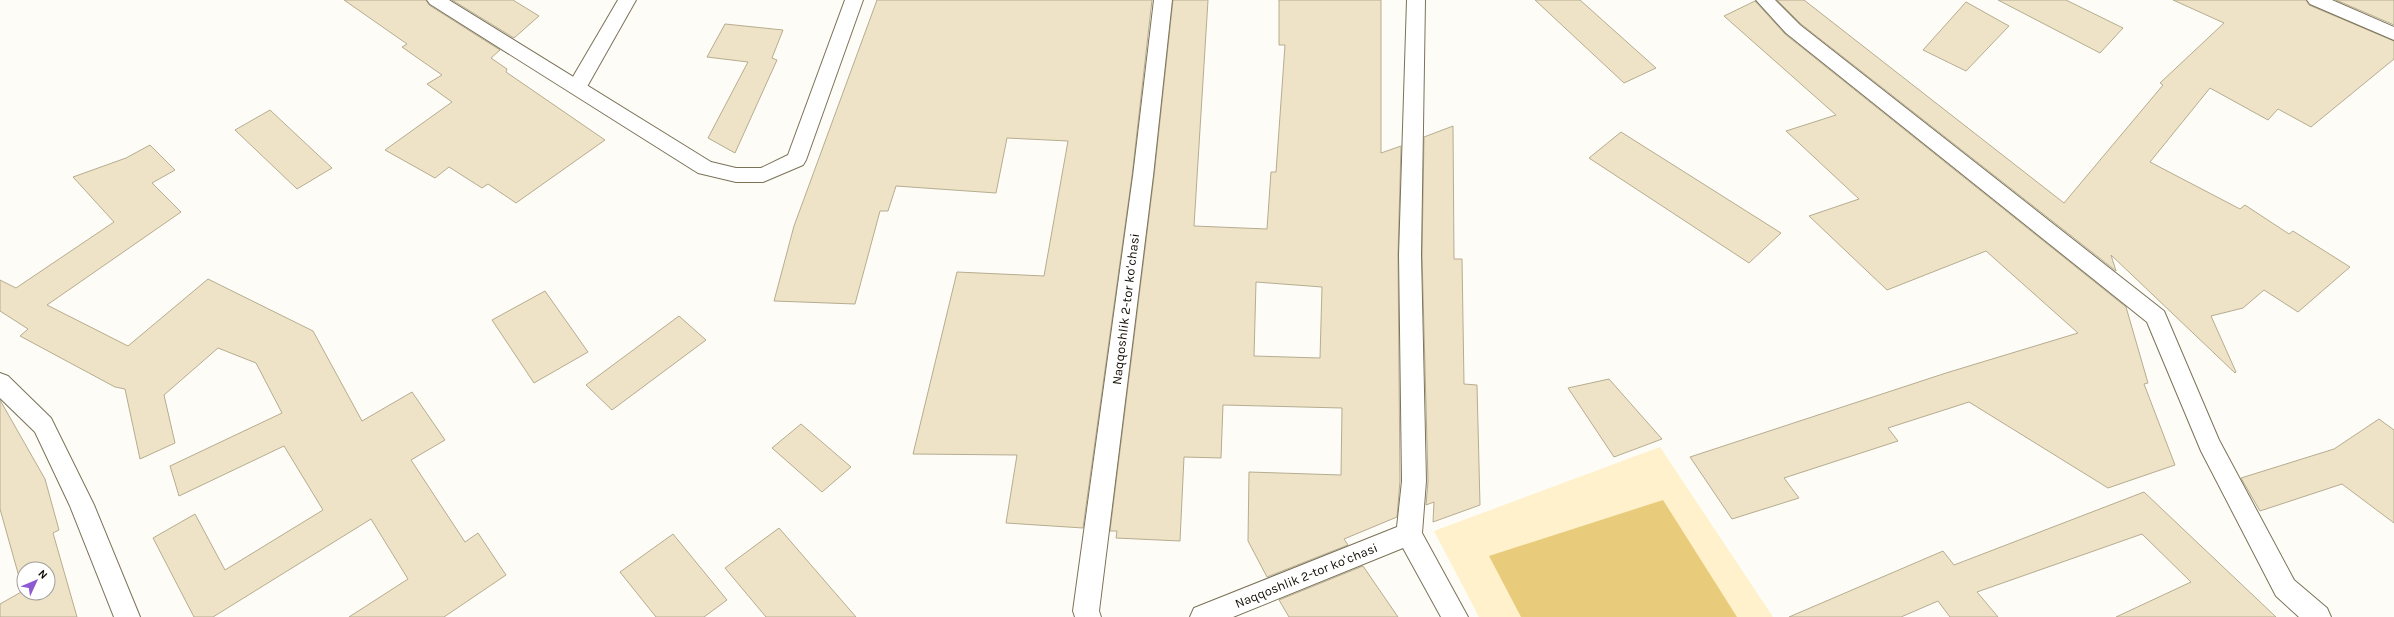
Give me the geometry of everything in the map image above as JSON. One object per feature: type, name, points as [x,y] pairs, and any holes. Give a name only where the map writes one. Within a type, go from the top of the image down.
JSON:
[{"type":"street","points":[[436,0],[705,168],[736,175],[763,175],[796,160],[854,0]]},
{"type":"street","points":[[577,87],[627,0]]},
{"type":"street","name":"Naqqoshlik 2-tor koʻchasi","points":[[1088,617],[1086,611],[1143,176],[1163,0]]},
{"type":"street","points":[[1416,0],[1410,255],[1414,481],[1409,534],[1455,617]]},
{"type":"street","points":[[1765,0],[1793,29],[2156,317],[2208,444],[2285,588],[2318,617]]},
{"type":"street","points":[[2316,0],[2394,34]]},
{"type":"street","points":[[0,383],[43,425],[82,505],[127,617]]},
{"type":"street","name":"Naqqoshlik 2-tor koʻchasi","points":[[1203,617],[1409,534]]},
{"type":"shaded area","points":[[1660,447],[1773,617],[1479,617],[1434,531]]},
{"type":"shaded area","points":[[1663,500],[1737,617],[1521,617],[1489,556]]},
{"type":"building","points":[[344,0],[426,0],[429,5],[500,50],[491,58],[507,69],[506,72],[605,140],[516,203],[488,184],[482,188],[449,167],[435,178],[385,150],[452,102],[427,84],[442,75],[402,47],[407,44]]},
{"type":"building","points":[[452,0],[513,0],[539,16],[514,38]]},
{"type":"building","points":[[877,0],[1152,0],[1132,176],[1083,528],[1006,523],[1017,455],[913,454],[957,272],[1044,276],[1068,141],[1007,138],[996,193],[896,186],[888,211],[880,211],[855,304],[774,301],[794,226]]},
{"type":"building","points":[[1173,0],[1208,0],[1194,226],[1267,229],[1271,172],[1276,172],[1285,45],[1279,45],[1279,0],[1381,0],[1381,153],[1401,146],[1398,255],[1400,481],[1397,517],[1344,539],[1348,545],[1267,577],[1248,541],[1249,472],[1341,475],[1342,408],[1223,405],[1221,458],[1184,457],[1180,541],[1116,538],[1117,531],[1110,531],[1154,176]],"holes":[[[1256,282],[1322,287],[1320,358],[1254,356]]]},
{"type":"building","points":[[1535,0],[1580,0],[1656,68],[1624,83]]},
{"type":"building","points":[[1777,0],[1804,0],[2064,203],[2163,85],[2160,83],[2224,23],[2173,0],[2306,0],[2309,5],[2394,41],[2394,59],[2311,127],[2278,109],[2268,120],[2210,88],[2150,162],[2240,209],[2245,205],[2289,234],[2293,231],[2350,267],[2298,312],[2264,290],[2243,308],[2211,316],[2236,372],[2235,373],[2111,255],[2116,271],[1801,24]]},
{"type":"building","points":[[1998,0],[2066,0],[2123,28],[2100,53]]},
{"type":"building","points":[[2336,0],[2394,0],[2394,25]]},
{"type":"building","points":[[1755,1],[1785,34],[2126,307],[2148,383],[2144,384],[2175,465],[2108,488],[1969,402],[1888,428],[1898,441],[1784,478],[1799,498],[1732,519],[1690,457],[1946,373],[2078,333],[1986,251],[1887,290],[1809,216],[1859,199],[1786,131],[1836,115],[1724,16]]},
{"type":"building","points":[[1966,2],[2009,26],[1966,71],[1923,50]]},
{"type":"building","points":[[725,24],[783,30],[772,58],[777,60],[735,153],[708,138],[748,62],[707,57]]},
{"type":"building","points":[[270,110],[332,168],[297,189],[235,130]]},
{"type":"building","points":[[1453,126],[1454,259],[1462,259],[1464,384],[1477,385],[1480,505],[1433,522],[1434,502],[1426,505],[1428,481],[1422,255],[1424,137]]},
{"type":"building","points":[[1621,132],[1781,233],[1749,263],[1589,158]]},
{"type":"building","points":[[150,145],[175,170],[152,183],[181,212],[47,305],[128,346],[208,279],[313,331],[362,421],[412,392],[445,440],[411,460],[465,542],[478,533],[506,575],[444,617],[349,617],[408,579],[371,519],[213,617],[194,617],[153,538],[195,514],[225,570],[323,510],[284,446],[179,496],[170,466],[282,413],[256,363],[218,348],[164,395],[175,443],[140,459],[125,389],[115,387],[20,336],[28,329],[0,311],[0,280],[16,288],[114,222],[73,177],[126,158]]},
{"type":"building","points":[[545,291],[588,352],[534,383],[492,320]]},
{"type":"building","points":[[679,316],[706,340],[612,410],[586,385]]},
{"type":"building","points":[[1609,379],[1662,439],[1614,457],[1568,388]]},
{"type":"building","points":[[0,400],[45,479],[59,530],[53,533],[77,617],[0,617],[0,604],[16,595],[16,601],[56,601],[56,561],[16,561],[16,566],[0,509]]},
{"type":"building","points":[[2379,419],[2394,430],[2394,523],[2342,484],[2260,511],[2241,478],[2334,449]]},
{"type":"building","points":[[801,424],[851,467],[822,492],[772,448]]},
{"type":"building","points":[[2144,492],[2276,617],[2116,617],[2191,582],[2142,534],[1977,592],[1998,617],[1950,617],[1938,601],[1901,617],[1789,617],[1943,551],[1954,565]]},
{"type":"building","points":[[779,528],[856,617],[766,617],[725,568]]},
{"type":"building","points":[[673,534],[727,600],[704,617],[656,617],[620,572]]},
{"type":"building","points":[[1363,566],[1398,617],[1289,617],[1279,600]]}]
